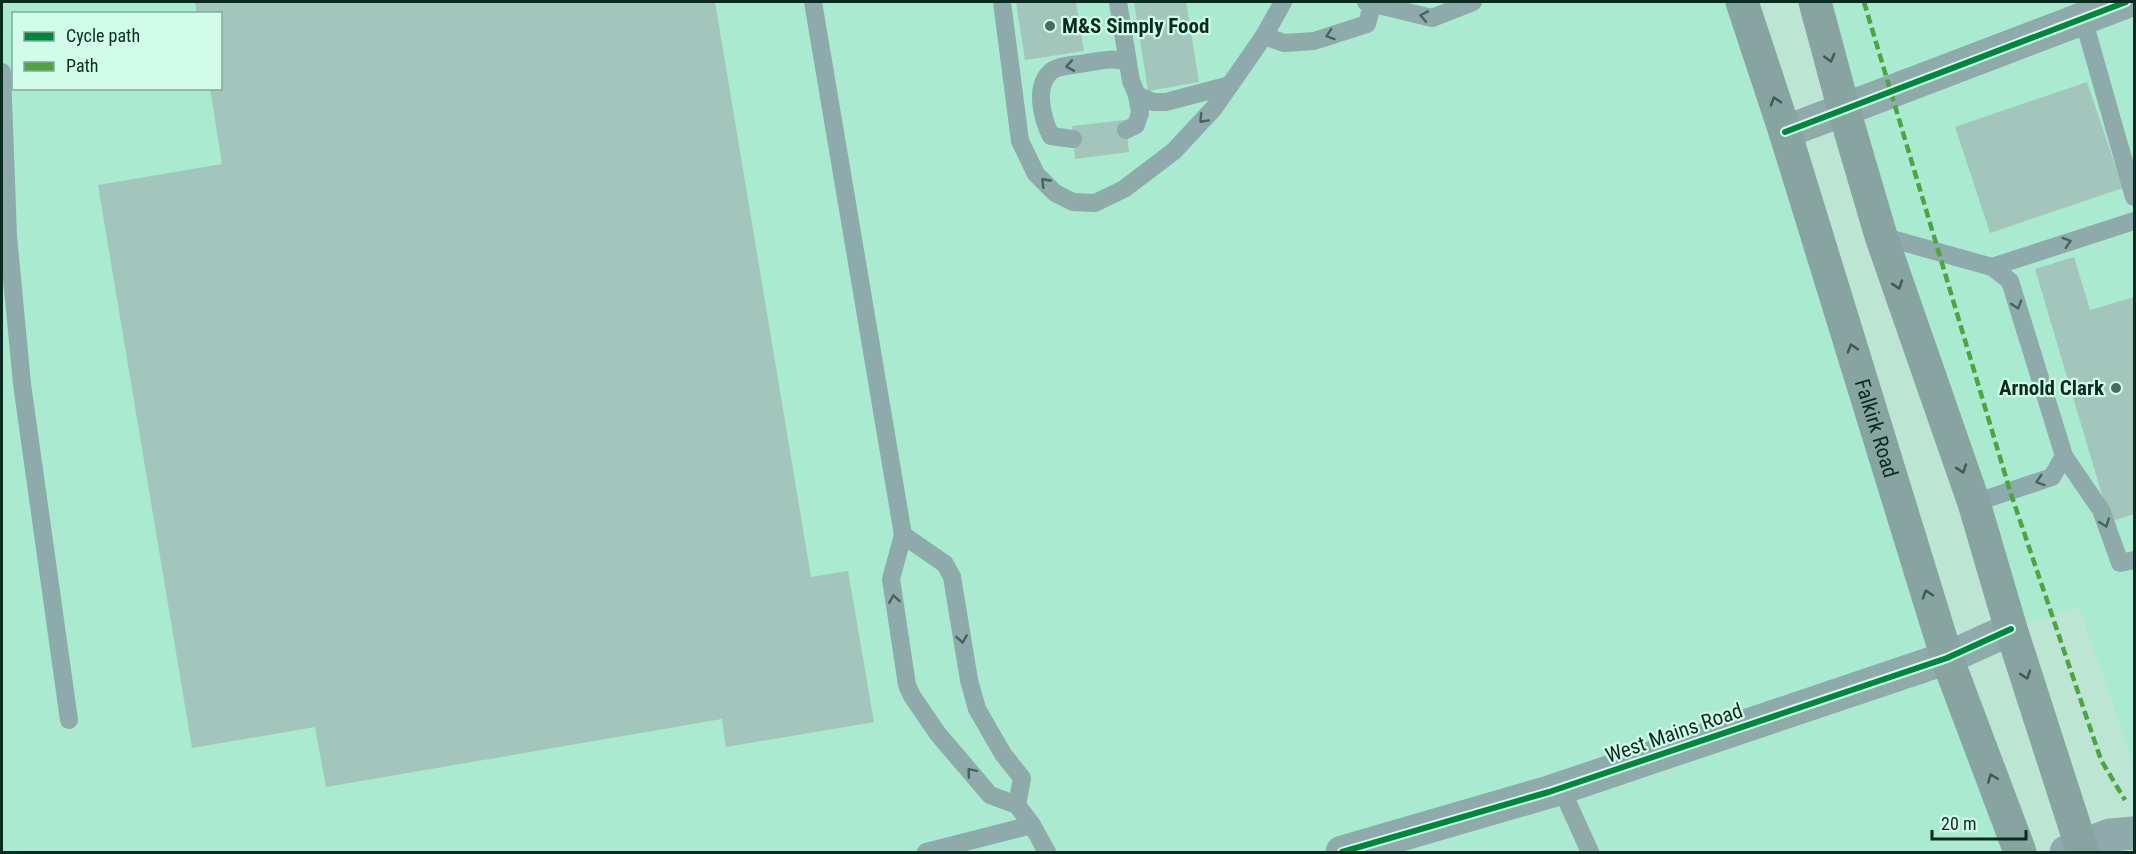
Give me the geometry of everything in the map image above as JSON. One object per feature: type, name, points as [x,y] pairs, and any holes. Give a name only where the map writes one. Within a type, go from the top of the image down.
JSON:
[{"type":"main road","name":"Falkirk Road","points":[[1742,2],[1785,132],[1947,658],[2020,852]]},
{"type":"main road","points":[[1815,2],[1881,236],[1974,502],[2077,850]]},
{"type":"street","points":[[1785,132],[2126,2]]},
{"type":"street","name":"West Mains Road","points":[[1342,852],[1561,788],[1947,658],[2011,629]]},
{"type":"street","points":[[2077,850],[2110,835],[2134,833]]},
{"type":"lane","points":[[813,2],[903,535],[891,579],[907,685],[938,734],[990,795],[1017,805],[1032,825],[1047,852]]},
{"type":"lane","points":[[1002,2],[1020,141],[1036,174],[1055,193],[1073,202],[1095,203],[1124,189],[1174,151],[1214,108],[1264,36],[1283,2]]},
{"type":"lane","points":[[1118,2],[1127,62],[1140,113],[1136,125],[1126,130]]},
{"type":"lane","points":[[1264,36],[1284,43],[1314,40],[1367,24],[1370,2],[1432,18],[1473,2]]},
{"type":"lane","points":[[2083,18],[2134,197]]},
{"type":"lane","points":[[1073,139],[1051,136],[1044,122],[1041,94],[1045,79],[1054,69],[1116,58],[1127,62]]},
{"type":"lane","points":[[2,72],[8,236],[22,384],[69,720]]},
{"type":"lane","points":[[1137,95],[1154,102],[1166,102],[1230,85]]},
{"type":"lane","points":[[1992,267],[2134,221]]},
{"type":"lane","points":[[1881,236],[1992,267],[2010,280],[2064,456],[2100,510],[2120,563],[2134,560]]},
{"type":"lane","points":[[1974,502],[2052,477],[2064,456]]},
{"type":"lane","points":[[903,535],[945,564],[952,576],[969,680],[977,709],[1003,754],[1022,778],[1017,805]]},
{"type":"lane","points":[[1561,788],[1590,852]]},
{"type":"lane","points":[[926,852],[1032,825]]},
{"type":"shaded area","points":[[2,2],[1742,2],[2020,852],[2,852]]},
{"type":"shaded area","points":[[1815,2],[2133,2],[2131,23],[2134,22],[2134,767],[2079,606],[2011,629]]},
{"type":"building","points":[[195,2],[715,2],[811,577],[848,571],[874,722],[726,747],[722,719],[326,787],[315,727],[192,748],[98,185],[222,164],[210,90],[222,90],[222,12],[197,12]]},
{"type":"building","name":"M&S Simply Food","points":[[1016,2],[1076,2],[1084,51],[1025,60]]},
{"type":"building","points":[[1134,2],[1186,2],[1199,82],[1148,91]]},
{"type":"building","points":[[2087,82],[2123,188],[1990,233],[1955,127]]},
{"type":"building","points":[[1125,120],[1129,152],[1075,159],[1072,126]]},
{"type":"building","points":[[2074,257],[2090,310],[2134,297],[2134,514],[2110,522],[2035,269]]},
{"type":"marked path","points":[[1864,2],[2010,491],[2101,760],[2125,800]]},
{"type":"cycle path","points":[[1785,132],[2126,2]]},
{"type":"cycle path","points":[[1342,852],[1549,792],[1947,658],[2011,629]]},
{"type":"place","name":"M&S Simply Food","points":[[1050,26]]},
{"type":"place","name":"Arnold Clark","points":[[2116,388]]}]
